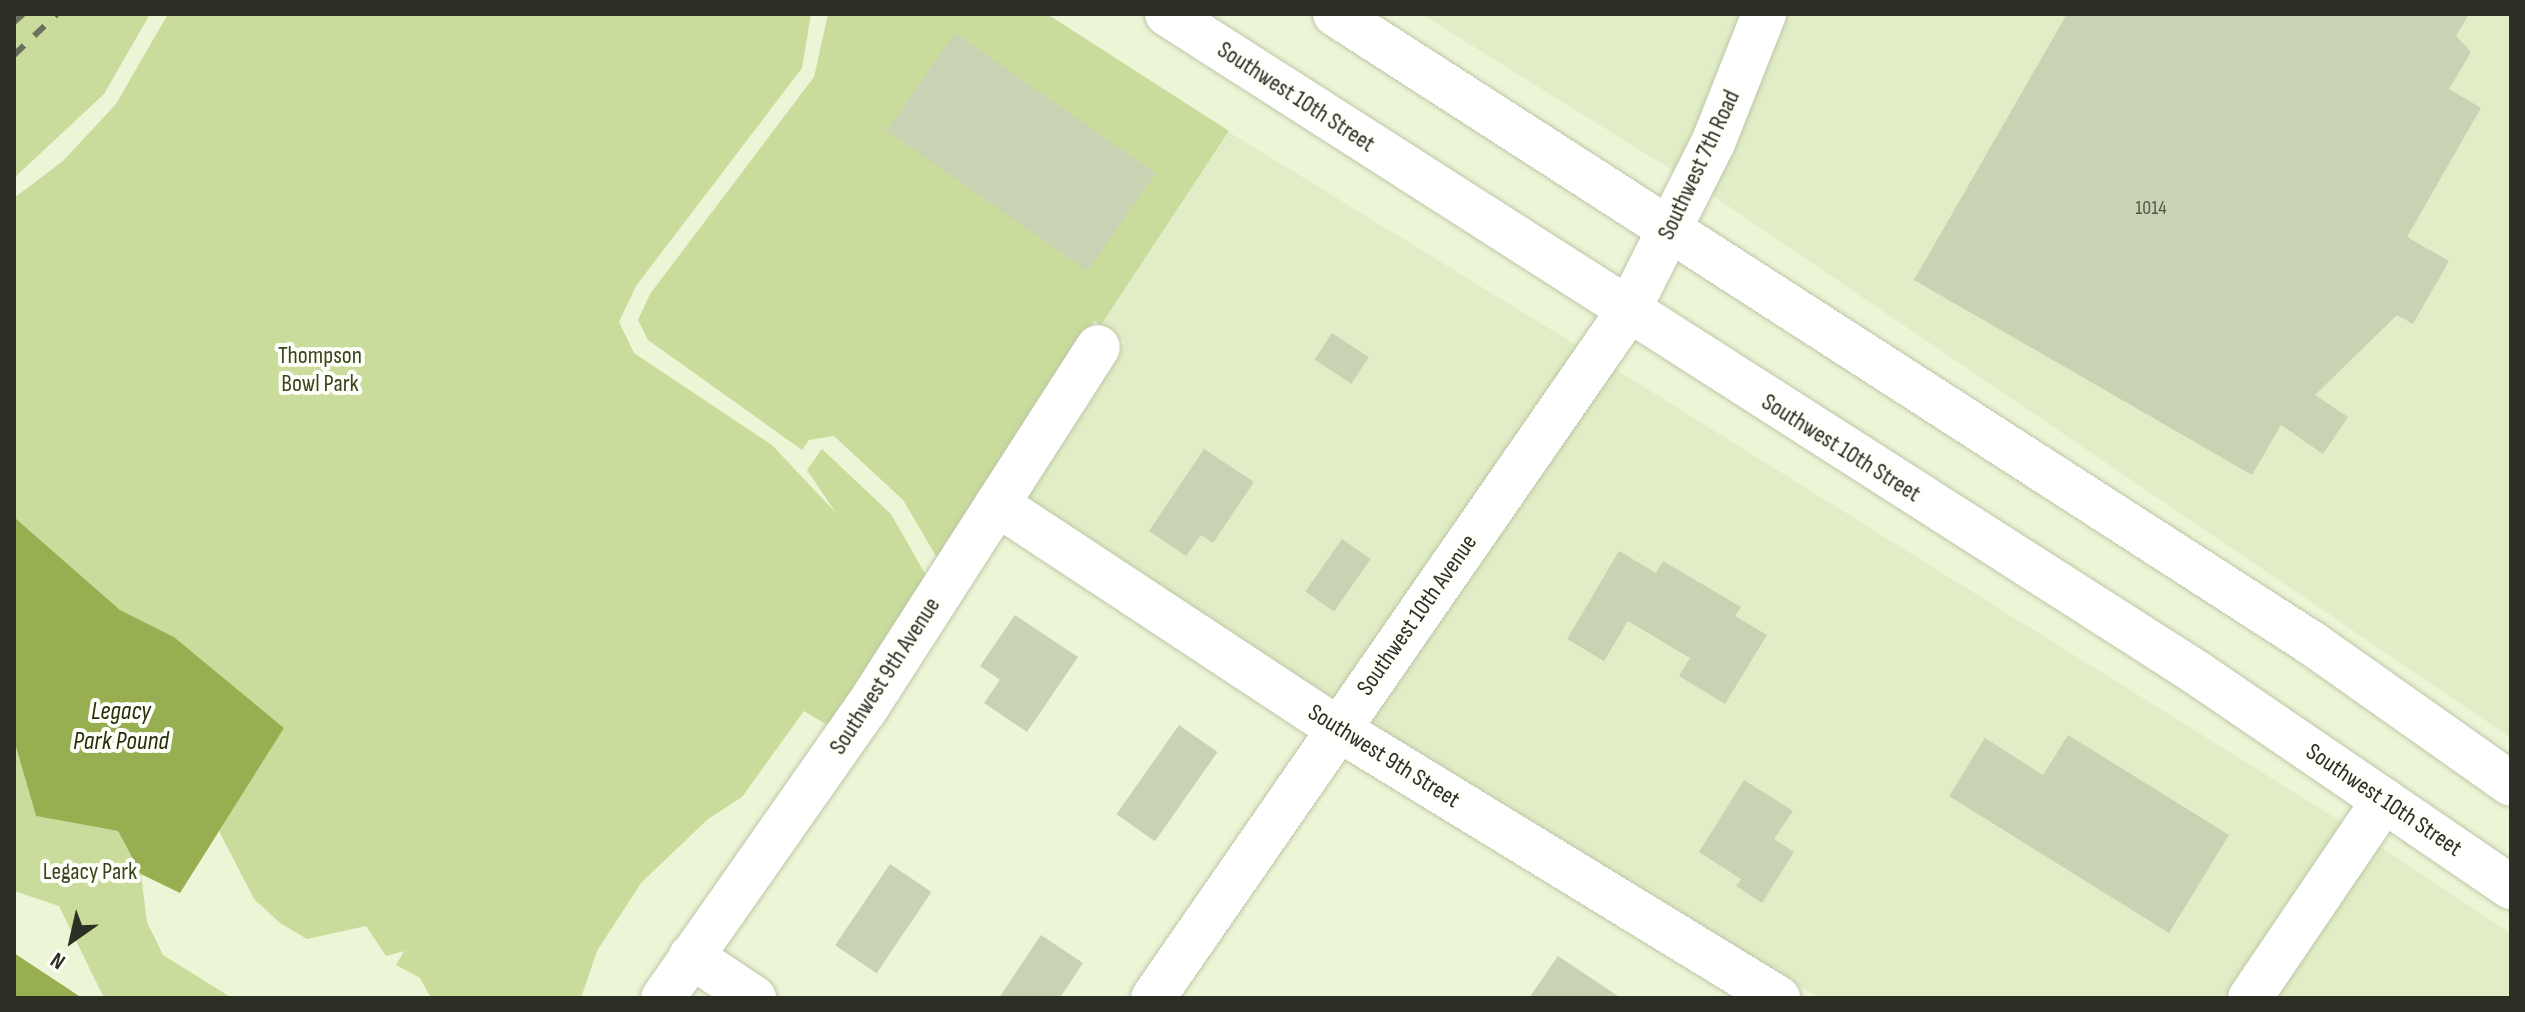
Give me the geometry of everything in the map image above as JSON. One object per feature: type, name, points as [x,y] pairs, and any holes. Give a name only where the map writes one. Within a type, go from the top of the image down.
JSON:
[{"type":"street","name":"Southwest 10th Street","points":[[1167,14],[2384,800],[2511,887]]},
{"type":"street","points":[[1335,14],[1672,226],[2310,642],[2511,784]]},
{"type":"street","name":"Southwest 7th Road","points":[[1627,313],[1672,226],[1764,14]]},
{"type":"street","name":"Southwest 10th Avenue","points":[[1153,998],[1627,313]]},
{"type":"street","name":"Southwest 9th Avenue","points":[[663,998],[865,710],[1098,347]]},
{"type":"street","name":"Southwest 9th Street","points":[[997,504],[1338,729],[1778,998]]},
{"type":"street","points":[[2250,998],[2384,800]]},
{"type":"street","points":[[691,956],[754,998]]},
{"type":"shaded area","points":[[1421,14],[1744,14],[1677,173]]},
{"type":"shaded area","points":[[1784,14],[2511,14],[2511,738],[1709,193]]},
{"type":"shaded area","points":[[1229,132],[1581,348],[1335,701],[1024,497],[1125,341],[1101,325]]},
{"type":"shaded area","points":[[1612,367],[2348,826],[2227,998],[1819,998],[1366,721]]},
{"type":"shaded area","points":[[2379,846],[2511,934],[2511,998],[2272,998]]},
{"type":"green space","points":[[14,14],[150,14],[104,94],[14,178]]},
{"type":"green space","name":"Thompson Bowl Park","points":[[168,14],[811,14],[802,68],[636,286],[619,322],[634,353],[772,445],[836,513],[807,470],[822,449],[891,514],[928,579],[834,729],[804,711],[742,797],[708,819],[641,883],[597,951],[581,998],[431,998],[420,978],[396,965],[404,951],[386,956],[366,926],[307,939],[280,923],[254,899],[219,831],[284,728],[174,637],[120,610],[14,517],[14,198],[63,161],[116,104]]},
{"type":"green space","points":[[828,14],[1047,14],[1229,131],[1101,325],[1094,321],[939,561],[903,500],[834,436],[809,440],[802,450],[648,340],[638,320],[650,294],[814,77]]},
{"type":"green space","name":"Legacy Park","points":[[14,740],[36,816],[118,831],[141,874],[147,922],[163,955],[232,998],[104,998],[59,906],[14,891]]},
{"type":"water","name":"Legacy Park Pound","points":[[14,517],[120,610],[174,637],[284,728],[180,893],[141,874],[118,831],[36,816],[14,740]]},
{"type":"water","points":[[14,953],[82,998],[14,998]]},
{"type":"building","points":[[2067,14],[2469,14],[2456,36],[2471,52],[2449,89],[2481,108],[2407,237],[2449,261],[2413,324],[2397,315],[2315,395],[2348,417],[2323,454],[2281,425],[2252,475],[1914,280]]},
{"type":"building","points":[[955,33],[1156,174],[1087,271],[887,130]]},
{"type":"building","points":[[1332,333],[1369,357],[1351,384],[1315,360]]},
{"type":"building","points":[[1204,449],[1254,482],[1213,543],[1201,535],[1186,556],[1149,531]]},
{"type":"building","points":[[1342,539],[1371,559],[1334,612],[1305,591]]},
{"type":"building","points":[[1619,551],[1656,573],[1663,561],[1741,607],[1735,616],[1767,635],[1725,704],[1679,676],[1690,658],[1628,621],[1604,661],[1567,639]]},
{"type":"building","points":[[1015,615],[1078,657],[1027,732],[984,703],[1000,680],[980,666]]},
{"type":"building","points":[[1179,725],[1218,752],[1155,841],[1116,814]]},
{"type":"building","points":[[2068,735],[2229,835],[2169,933],[1949,796],[1985,738],[2043,775]]},
{"type":"building","points":[[1744,780],[1793,811],[1774,839],[1794,852],[1762,903],[1736,886],[1741,879],[1699,852]]},
{"type":"building","points":[[890,864],[931,892],[877,973],[835,945]]},
{"type":"building","points":[[1041,935],[1083,963],[1060,998],[999,998]]},
{"type":"building","points":[[1558,956],[1621,998],[1529,998]]},
{"type":"railway","points":[[14,22],[23,14]]},
{"type":"railway","points":[[14,55],[57,14]]}]
